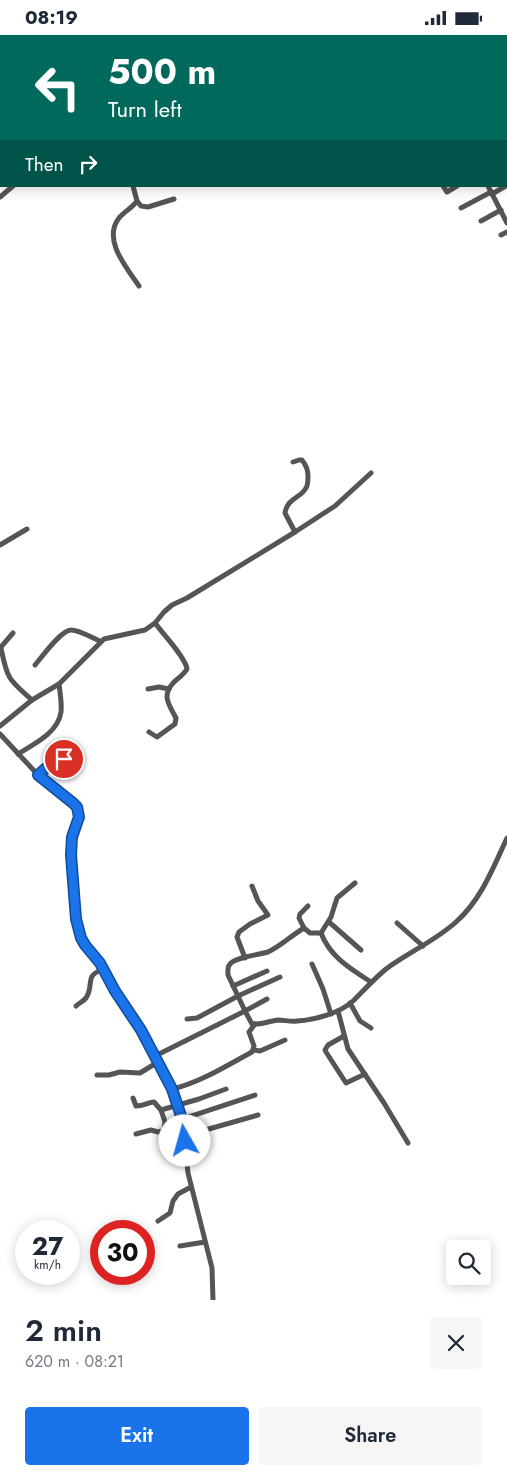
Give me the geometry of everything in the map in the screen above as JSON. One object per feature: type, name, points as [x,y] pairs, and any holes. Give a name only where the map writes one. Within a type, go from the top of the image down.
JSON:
[{"type":"street","points":[[0,197],[12,187]]},
{"type":"street","points":[[132,187],[136,201],[141,206],[148,207],[174,199]]},
{"type":"street","points":[[444,187],[447,191],[455,187]]},
{"type":"street","points":[[488,187],[503,211],[507,223]]},
{"type":"street","points":[[461,208],[504,187]]},
{"type":"street","points":[[136,201],[119,219],[113,239],[122,260],[139,286]]},
{"type":"street","points":[[481,221],[503,211]]},
{"type":"street","points":[[501,235],[507,232]]},
{"type":"street","points":[[293,462],[302,460],[308,474],[306,490],[291,502],[285,511],[295,532]]},
{"type":"street","points":[[0,726],[32,700],[59,684],[100,641],[145,630],[155,623],[172,605],[187,598],[335,506],[371,473]]},
{"type":"street","points":[[0,545],[27,529]]},
{"type":"street","points":[[149,732],[156,737],[175,724],[176,718],[168,704],[166,695],[169,689],[185,673],[187,666],[180,654],[155,623]]},
{"type":"street","points":[[35,665],[62,634],[68,630],[73,629],[100,641]]},
{"type":"street","points":[[13,633],[1,648],[4,664],[8,676],[14,684],[32,700]]},
{"type":"street","points":[[18,754],[50,733],[58,720],[61,711],[59,684]]},
{"type":"street","points":[[148,689],[159,687],[169,689]]},
{"type":"street","points":[[0,733],[38,775],[73,803],[78,812],[78,822],[72,837],[71,846],[76,919],[83,943],[96,957],[115,991],[141,1030],[178,1104],[182,1119],[188,1173],[212,1268],[214,1300]]},
{"type":"street","points":[[38,775],[46,768],[76,752]]},
{"type":"street","points":[[304,928],[267,952],[234,961],[229,965],[227,969],[228,975],[250,1023],[255,1025],[275,1021],[298,1021],[331,1014],[350,1003],[387,969],[444,932],[461,918],[474,902],[498,861],[507,838]]},
{"type":"street","points":[[321,933],[329,922],[337,898],[354,883]]},
{"type":"street","points":[[245,958],[237,937],[239,932],[268,915],[258,901],[252,886]]},
{"type":"street","points":[[308,906],[298,919],[310,933],[321,933]]},
{"type":"street","points":[[329,922],[361,950]]},
{"type":"street","points":[[398,923],[422,946]]},
{"type":"street","points":[[321,933],[329,949],[340,960],[371,982]]},
{"type":"street","points":[[312,964],[331,1014]]},
{"type":"street","points":[[76,1006],[85,998],[90,988],[90,979],[95,972],[104,969]]},
{"type":"street","points":[[234,986],[267,971]]},
{"type":"street","points":[[187,1019],[197,1018],[238,996],[280,977]]},
{"type":"street","points":[[155,1055],[267,999]]},
{"type":"street","points":[[350,1003],[360,1021],[371,1028]]},
{"type":"street","points":[[338,1011],[348,1049],[408,1143]]},
{"type":"street","points":[[254,1049],[249,1032],[255,1025]]},
{"type":"street","points":[[344,1036],[328,1045],[325,1049],[326,1051],[346,1083],[364,1074]]},
{"type":"street","points":[[254,1049],[260,1051],[285,1040]]},
{"type":"street","points":[[172,1089],[188,1085],[223,1068],[252,1052],[254,1049]]},
{"type":"street","points":[[97,1075],[109,1075],[120,1072],[140,1073],[158,1062]]},
{"type":"street","points":[[161,1110],[226,1089]]},
{"type":"street","points":[[182,1119],[256,1095]]},
{"type":"street","points":[[134,1098],[136,1106],[144,1106],[154,1102],[161,1110],[165,1122],[164,1130],[158,1132],[152,1130],[136,1134]]},
{"type":"street","points":[[184,1136],[258,1115]]},
{"type":"street","points":[[158,1221],[170,1213],[178,1194],[191,1187]]},
{"type":"street","points":[[180,1246],[205,1242]]},
{"type":"route","points":[[64,759],[46,768],[38,775],[77,807],[79,817],[72,837],[71,855],[76,919],[81,938],[100,963],[115,991],[141,1030],[172,1089],[182,1119],[185,1141]]}]
